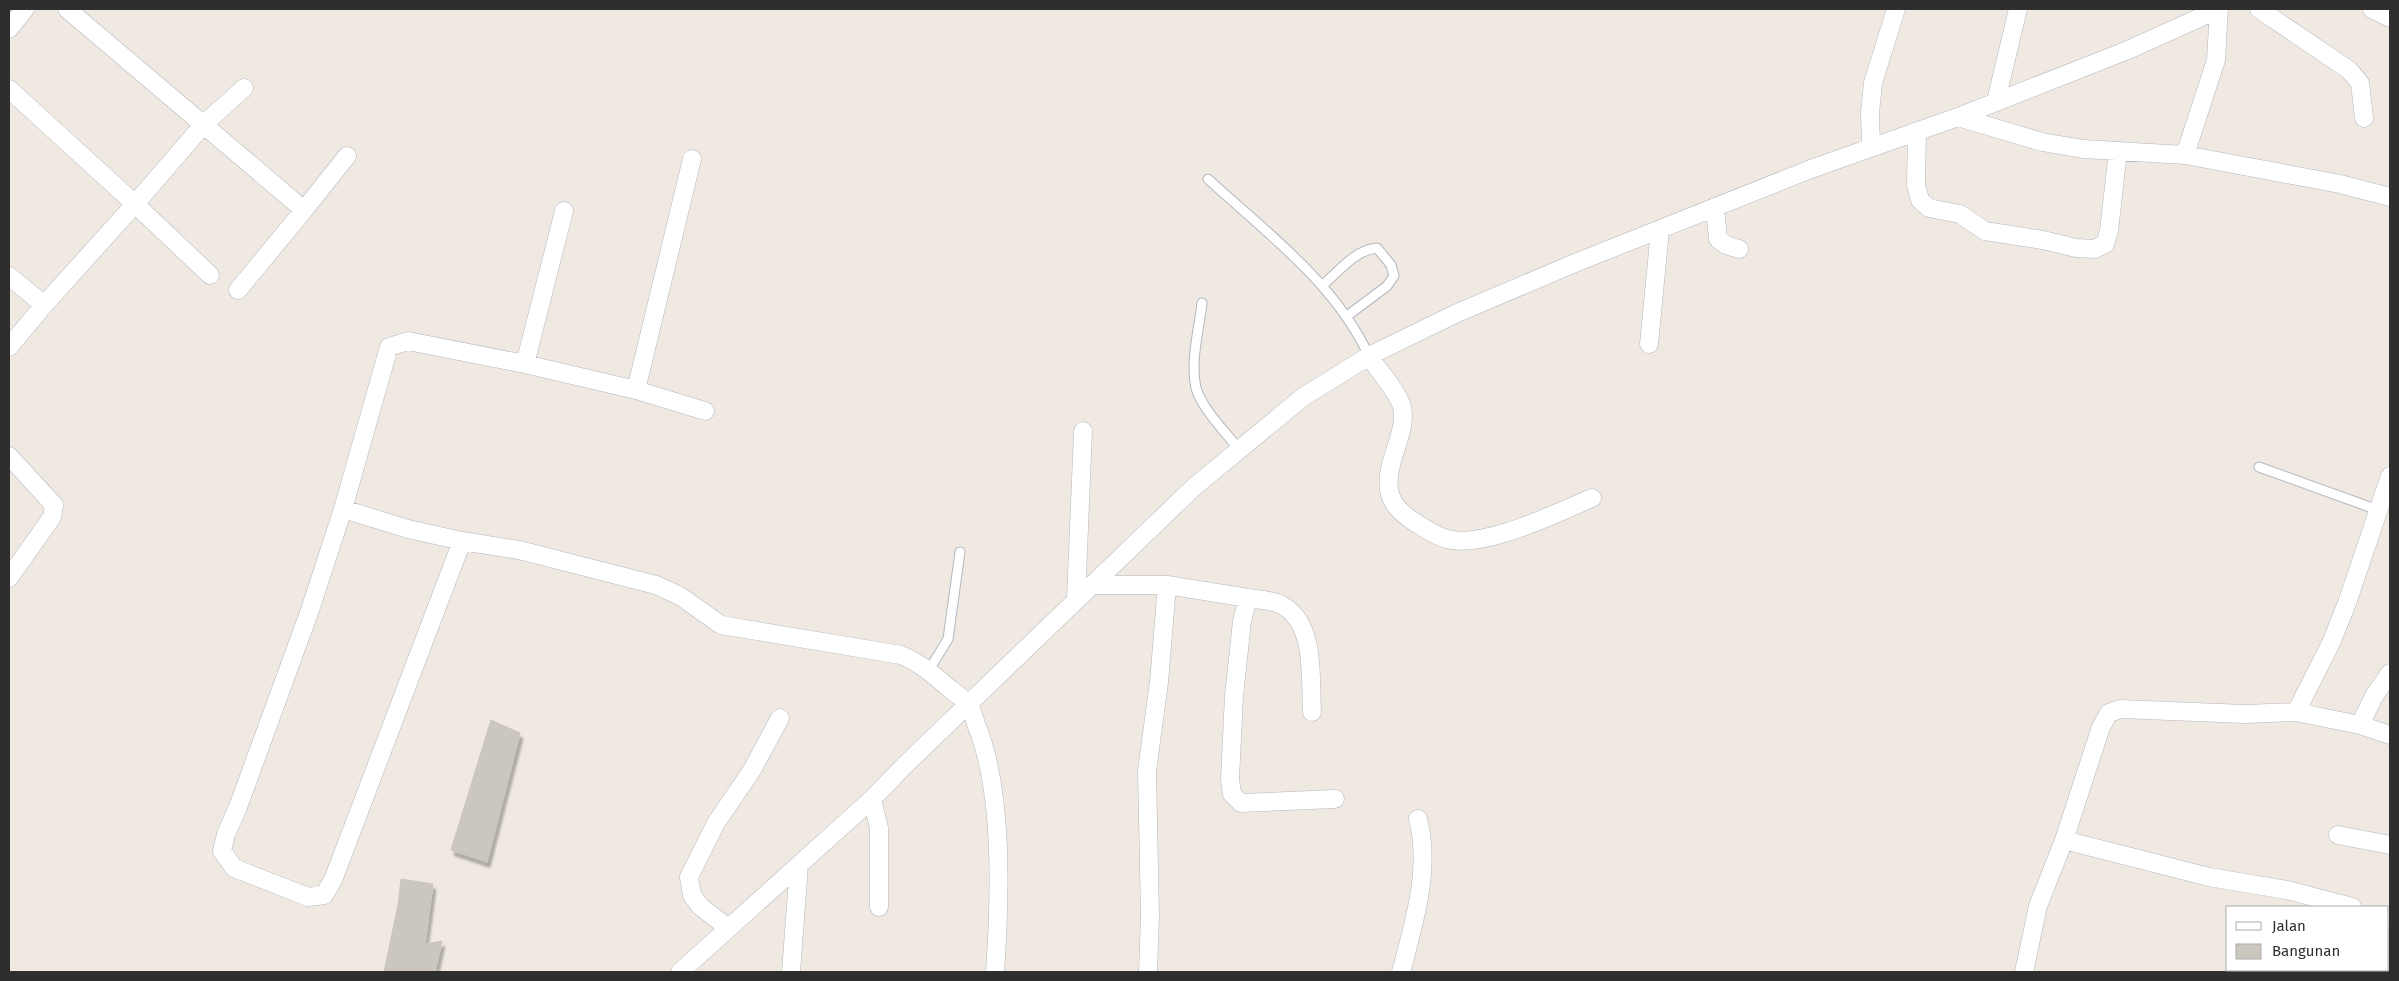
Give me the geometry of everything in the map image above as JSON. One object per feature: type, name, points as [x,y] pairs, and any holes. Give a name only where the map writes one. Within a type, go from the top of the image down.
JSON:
[{"type":"street","points":[[9,29],[25,9]]},
{"type":"street","points":[[67,9],[304,210]]},
{"type":"street","points":[[1871,146],[1870,113],[1873,83],[1896,9]]},
{"type":"street","points":[[1996,101],[2018,9]]},
{"type":"street","points":[[680,972],[872,799],[1194,487],[1238,448],[1303,397],[1368,356],[1464,310],[1715,207],[1871,146],[1958,117],[2128,50],[2219,9],[2216,60],[2185,155]]},
{"type":"street","points":[[2259,9],[2350,70],[2360,83],[2364,118]]},
{"type":"street","points":[[2372,9],[2390,18]]},
{"type":"street","points":[[9,347],[204,124],[244,88]]},
{"type":"street","points":[[9,89],[210,275]]},
{"type":"street","points":[[1958,117],[2042,142],[2084,149],[2185,155],[2340,184],[2390,196]]},
{"type":"street","points":[[1917,131],[1916,186],[1920,200],[1928,208],[1960,214],[1985,231],[2043,240],[2076,248],[2095,249],[2105,244],[2109,231],[2118,151]]},
{"type":"street","points":[[238,290],[347,156]]},
{"type":"street","points":[[636,390],[692,159]]},
{"type":"street","points":[[1715,207],[1718,239],[1726,245],[1739,249]]},
{"type":"street","points":[[525,364],[564,211]]},
{"type":"street","points":[[1649,344],[1660,230]]},
{"type":"street","points":[[9,276],[44,305]]},
{"type":"street","points":[[462,541],[333,880],[324,895],[308,897],[234,868],[222,851],[226,834],[238,807],[307,619],[343,509],[389,347],[408,341],[525,364],[636,390],[705,411]]},
{"type":"street","points":[[1368,356],[1397,395],[1402,407],[1403,418],[1390,470],[1389,487],[1392,502],[1404,515],[1424,528],[1447,539],[1471,540],[1499,535],[1592,498]]},
{"type":"street","points":[[1076,600],[1083,431]]},
{"type":"street","points":[[9,456],[54,505],[52,517],[9,578]]},
{"type":"street","points":[[2296,712],[2334,635],[2390,476]]},
{"type":"street","points":[[343,509],[408,529],[462,541],[519,550],[656,585],[680,596],[721,625],[901,655],[929,670],[968,704],[980,732],[989,764],[994,806],[999,918],[995,972]]},
{"type":"street","points":[[1091,585],[1167,585],[1248,598],[1284,606],[1297,617],[1306,639],[1312,712]]},
{"type":"street","points":[[1148,972],[1150,916],[1147,771],[1159,682],[1167,585]]},
{"type":"street","points":[[1248,598],[1242,621],[1234,696],[1230,779],[1232,794],[1241,803],[1335,799]]},
{"type":"street","points":[[2360,725],[2374,696],[2390,673]]},
{"type":"street","points":[[2024,972],[2038,906],[2064,840],[2101,727],[2109,713],[2120,709],[2245,714],[2296,712],[2360,725],[2390,735]]},
{"type":"street","points":[[728,928],[700,906],[692,895],[689,878],[716,823],[752,770],[780,718]]},
{"type":"street","points":[[872,799],[879,828],[879,907]]},
{"type":"street","points":[[1401,972],[1420,889],[1423,849],[1418,818]]},
{"type":"street","points":[[2338,835],[2390,845]]},
{"type":"street","points":[[2064,840],[2209,877],[2287,890],[2348,906]]},
{"type":"street","points":[[791,972],[799,865]]},
{"type":"lane","points":[[1208,179],[1323,285],[1347,316],[1368,356]]},
{"type":"lane","points":[[1323,285],[1359,253],[1369,249],[1377,248],[1391,265],[1394,276],[1387,286],[1347,316]]},
{"type":"lane","points":[[1202,303],[1194,369],[1197,390],[1216,420],[1238,448]]},
{"type":"lane","points":[[2259,467],[2378,510]]},
{"type":"lane","points":[[929,670],[948,639],[960,552]]},
{"type":"building","points":[[491,720],[520,733],[487,862],[451,850]]},
{"type":"building","points":[[401,879],[433,884],[425,944],[442,941],[435,972],[384,972],[398,905]]}]
